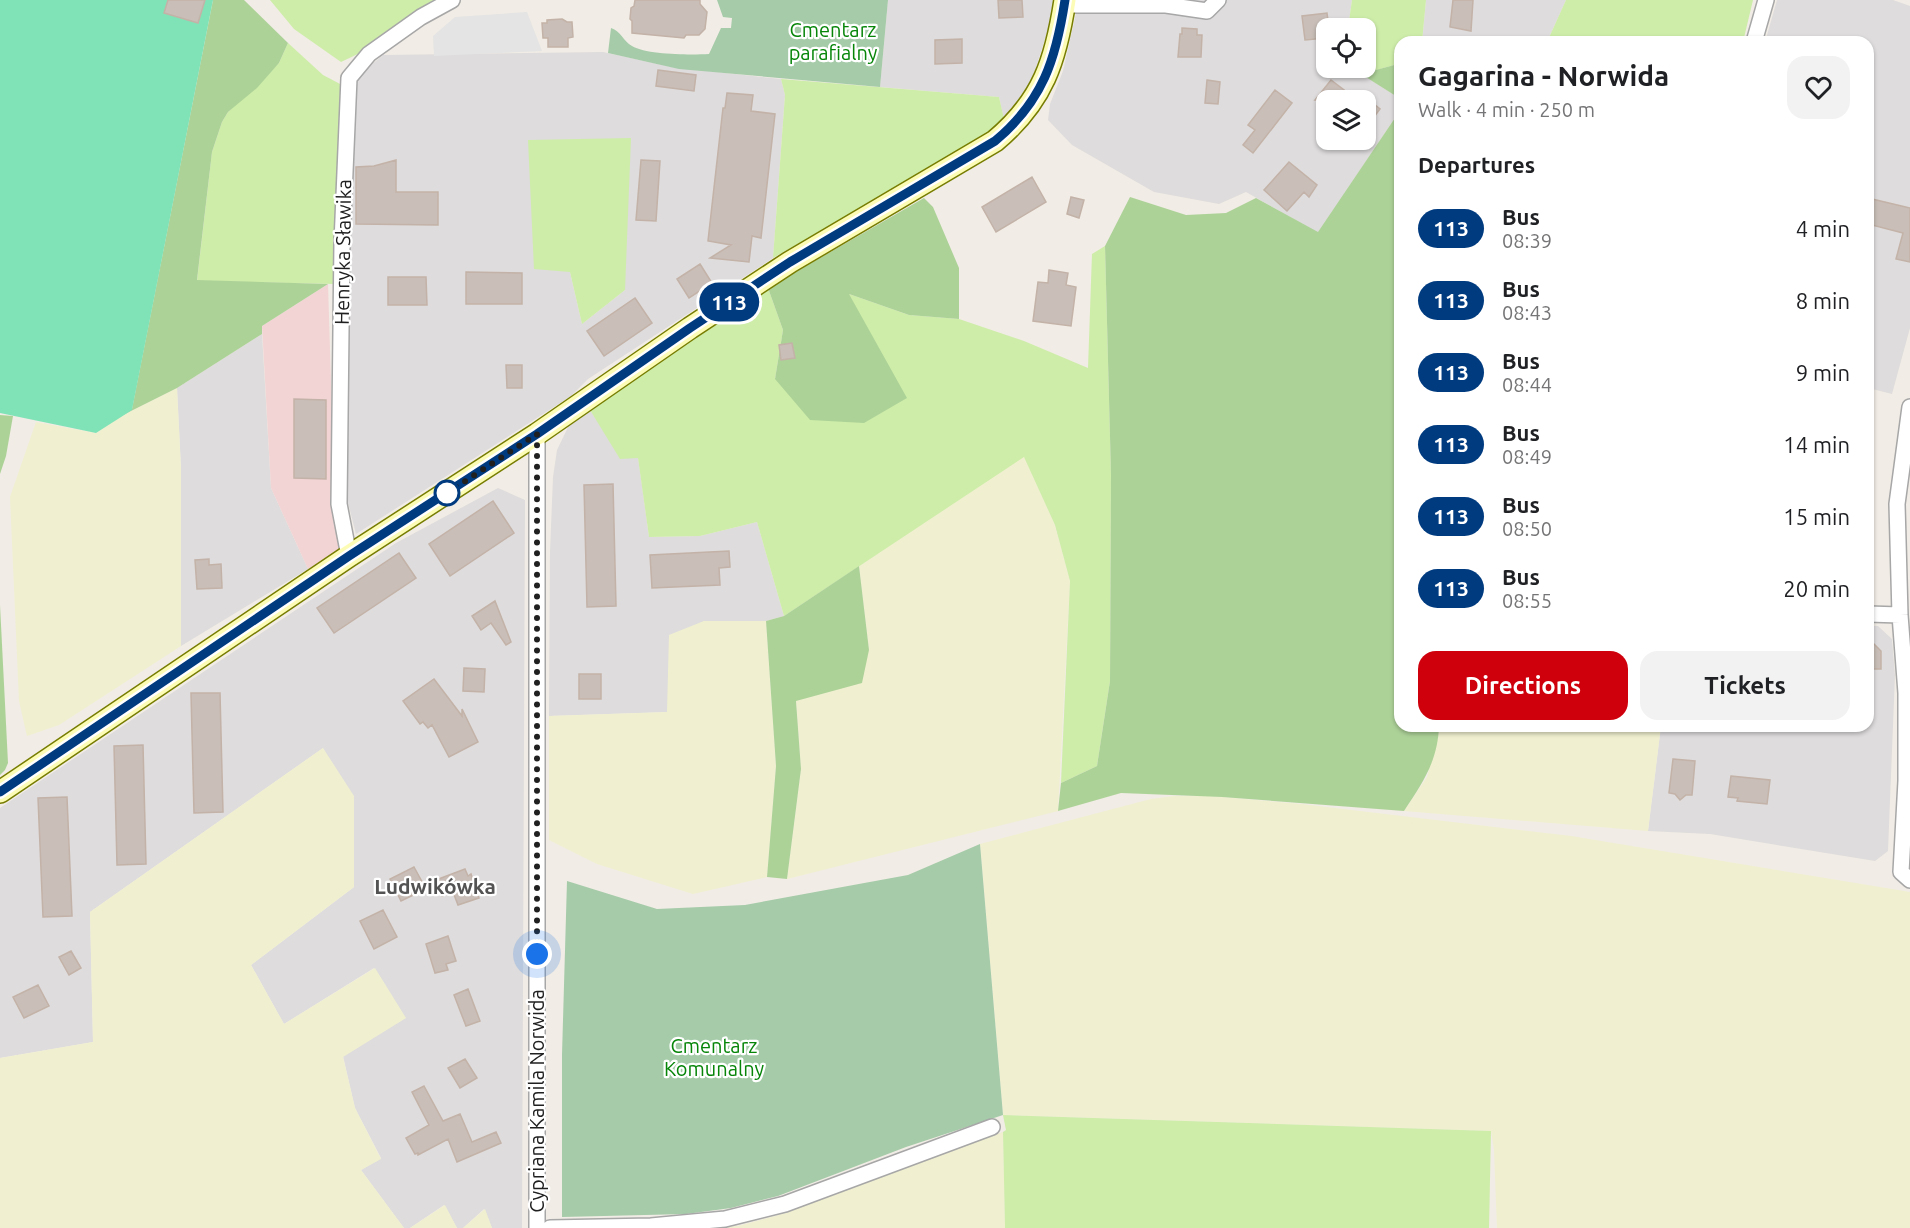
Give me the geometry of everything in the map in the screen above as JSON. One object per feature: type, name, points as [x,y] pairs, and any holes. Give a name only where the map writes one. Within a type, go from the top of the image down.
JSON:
[{"type":"street","name":"Henryka Sławika","points":[[349,556],[339,504],[342,242],[349,78],[369,54],[421,17],[452,0]]},
{"type":"street","points":[[0,792],[349,556],[537,434],[790,262],[995,141],[1021,117],[1040,88],[1056,45],[1065,3],[1166,5],[1207,11],[1218,0]]},
{"type":"street","points":[[1756,36],[1766,0]]},
{"type":"street","points":[[1905,876],[1906,693],[1900,615],[1897,504],[1910,407]]},
{"type":"street","name":"Cypriana Kamila Norwida","points":[[537,434],[537,1228]]},
{"type":"street","points":[[1874,614],[1900,615]]},
{"type":"street","points":[[549,1228],[651,1226],[726,1219],[785,1204],[992,1127]]},
{"type":"shaded area","points":[[888,0],[1055,0],[1053,14],[1030,86],[1004,119],[999,97],[880,87]]},
{"type":"shaded area","points":[[1079,0],[1352,0],[1349,18],[1316,18],[1316,78],[1368,78],[1394,95],[1394,119],[1376,146],[1376,90],[1316,90],[1316,150],[1374,150],[1318,233],[1246,192],[1219,204],[1154,192],[1072,145],[1048,120],[1050,104],[1063,71]]},
{"type":"shaded area","points":[[1426,0],[1566,0],[1550,36],[1423,36]]},
{"type":"shaded area","points":[[1777,0],[1893,0],[1910,6],[1910,328],[1892,394],[1874,390],[1874,36],[1767,36]]},
{"type":"shaded area","points":[[527,12],[542,51],[434,56],[433,36],[455,17]]},
{"type":"shaded area","points":[[603,52],[672,67],[781,79],[785,95],[773,258],[588,379],[571,396],[356,534],[348,503],[347,280],[353,100],[358,76],[383,55]],"holes":[[[570,272],[625,290],[582,324]]]},
{"type":"shaded area","points":[[328,284],[335,515],[339,552],[308,569],[271,488],[262,326]]},
{"type":"shaded area","points":[[262,334],[271,488],[308,569],[181,646],[181,469],[177,388]]},
{"type":"shaded area","points":[[590,410],[600,425],[638,457],[649,537],[700,536],[757,522],[784,616],[766,621],[704,621],[668,712],[549,716],[553,477],[557,450],[570,423]]},
{"type":"shaded area","points":[[498,488],[525,500],[522,1228],[492,1228],[484,1209],[463,1228],[457,1228],[444,1205],[410,1228],[404,1228],[361,1170],[381,1158],[355,1108],[343,1056],[374,968],[284,1024],[251,965],[354,887],[323,748],[90,912],[93,1042],[0,1058],[0,808],[396,543]]},
{"type":"shaded area","points":[[1874,626],[1878,626],[1892,639],[1895,675],[1888,851],[1875,861],[1710,834],[1648,831],[1660,732],[1874,732]]},
{"type":"green space","points":[[0,0],[213,0],[132,410],[96,433],[0,413]]},
{"type":"green space","points":[[213,0],[244,0],[288,43],[279,63],[257,88],[228,112],[222,122],[212,152],[197,280],[328,284],[262,326],[262,334],[177,388],[121,416],[132,409]]},
{"type":"green space","points":[[270,0],[442,0],[362,52],[341,62],[294,29]]},
{"type":"green space","name":"Cmentarz parafialny","points":[[717,0],[888,0],[880,87],[679,69],[608,53],[611,28],[629,44],[639,49],[669,54],[709,54],[721,28],[731,28],[732,18],[723,17]]},
{"type":"green space","points":[[1352,0],[1426,0],[1423,36],[1394,36],[1394,65],[1376,70],[1376,18],[1349,18]]},
{"type":"green space","points":[[1566,0],[1753,0],[1744,36],[1550,36]]},
{"type":"green space","points":[[288,43],[323,75],[342,85],[335,284],[197,281],[212,152],[222,122],[228,112],[279,63]]},
{"type":"green space","points":[[1394,65],[1394,95],[1367,78],[1376,78],[1376,70]]},
{"type":"green space","points":[[781,79],[999,97],[1004,119],[982,139],[773,258],[785,95]]},
{"type":"green space","points":[[1394,119],[1394,732],[1439,732],[1436,750],[1428,772],[1404,811],[1222,797],[1121,793],[1058,811],[1061,783],[1097,766],[1110,681],[1111,475],[1105,246],[1130,197],[1186,215],[1226,213],[1256,198],[1318,232],[1373,150],[1376,150],[1376,146]]},
{"type":"green space","points":[[631,138],[625,290],[582,324],[570,272],[534,269],[528,140]]},
{"type":"green space","points":[[924,198],[933,207],[959,268],[959,319],[909,315],[849,294],[907,398],[864,423],[810,420],[775,379],[783,330],[768,288]]},
{"type":"green space","points":[[1105,246],[1111,475],[1110,681],[1097,766],[1061,783],[1070,581],[1055,525],[1024,457],[784,616],[757,522],[700,536],[649,537],[638,458],[620,459],[590,410],[768,288],[783,330],[775,379],[849,294],[909,315],[959,319],[1024,341],[1088,368],[1092,254]]},
{"type":"green space","points":[[177,388],[181,469],[181,646],[59,725],[27,736],[19,701],[10,497],[36,422],[96,433],[121,416]]},
{"type":"green space","points":[[0,415],[13,416],[6,456],[0,474]]},
{"type":"green space","points":[[1024,456],[1055,525],[1070,581],[1058,811],[787,879],[801,769],[796,700],[869,650],[859,566]]},
{"type":"green space","points":[[859,566],[869,650],[862,683],[796,701],[801,769],[787,879],[767,877],[776,766],[766,621],[784,616]]},
{"type":"green space","points":[[0,605],[8,763],[0,775]]},
{"type":"green space","points":[[704,621],[766,621],[776,766],[767,877],[693,894],[597,864],[549,840],[549,716],[667,712],[669,635]]},
{"type":"green space","points":[[1438,732],[1660,732],[1648,831],[1404,811],[1427,777]]},
{"type":"green space","points":[[323,748],[354,796],[354,887],[251,965],[284,1024],[375,968],[406,1018],[343,1057],[355,1108],[381,1159],[361,1170],[404,1228],[0,1228],[0,1058],[93,1042],[90,912]]},
{"type":"green space","points":[[1174,796],[1212,796],[1301,804],[1571,836],[1910,892],[1910,1228],[1497,1228],[1494,1149],[1491,1131],[1003,1115],[980,844],[1151,799]]},
{"type":"green space","name":"Cmentarz Komunalny","points":[[980,844],[1003,1115],[906,1147],[778,1196],[731,1208],[686,1214],[562,1217],[562,1055],[567,881],[657,909],[745,905],[908,875]]},
{"type":"green space","points":[[1003,1115],[1491,1131],[1489,1228],[1005,1228],[1003,1132],[1006,1130]]},
{"type":"green space","points":[[1003,1132],[1005,1228],[702,1228],[738,1226],[786,1213]]},
{"type":"green space","points":[[445,1205],[457,1228],[410,1228]]},
{"type":"green space","points":[[485,1209],[492,1228],[463,1228]]},
{"type":"building","points":[[168,0],[205,0],[198,23],[164,13]]},
{"type":"building","points":[[635,0],[700,0],[700,4],[707,12],[705,29],[699,35],[686,35],[684,38],[632,33],[631,8]]},
{"type":"building","points":[[998,0],[1022,0],[1023,17],[999,18]]},
{"type":"building","points":[[1453,0],[1473,0],[1471,31],[1450,27]]},
{"type":"building","points":[[1327,13],[1328,18],[1316,18],[1316,39],[1305,40],[1302,16]]},
{"type":"building","points":[[562,19],[572,22],[573,37],[568,38],[568,47],[548,47],[548,38],[543,38],[542,23],[547,23],[547,20]]},
{"type":"building","points":[[1182,28],[1197,29],[1197,35],[1202,35],[1201,57],[1178,57]]},
{"type":"building","points":[[962,39],[962,63],[935,64],[935,40]]},
{"type":"building","points":[[658,70],[696,75],[694,91],[656,86]]},
{"type":"building","points":[[1207,80],[1220,82],[1218,104],[1205,103]]},
{"type":"building","points":[[1331,80],[1344,90],[1323,90]]},
{"type":"building","points":[[1275,90],[1292,103],[1253,153],[1243,145],[1255,130],[1248,125]]},
{"type":"building","points":[[727,93],[753,95],[751,111],[775,114],[761,238],[752,236],[749,262],[710,258],[731,245],[708,241],[723,108],[725,108]]},
{"type":"building","points":[[396,160],[396,192],[438,192],[438,225],[356,224],[356,167],[374,166]]},
{"type":"building","points":[[641,160],[660,161],[656,221],[636,220]]},
{"type":"building","points":[[1289,162],[1317,185],[1309,197],[1304,192],[1287,211],[1264,190]]},
{"type":"building","points":[[1032,177],[1046,202],[996,232],[982,207]]},
{"type":"building","points":[[1071,197],[1084,200],[1079,218],[1067,214]]},
{"type":"building","points":[[1874,199],[1910,208],[1910,262],[1896,259],[1903,233],[1874,226]]},
{"type":"building","points":[[700,264],[712,283],[689,298],[677,279]]},
{"type":"building","points":[[1049,270],[1068,273],[1066,285],[1076,287],[1071,326],[1033,321],[1038,282],[1048,283]]},
{"type":"building","points":[[466,272],[522,273],[522,304],[466,304]]},
{"type":"building","points":[[388,277],[426,277],[427,305],[388,305]]},
{"type":"building","points":[[635,298],[652,323],[604,356],[587,331]]},
{"type":"building","points":[[792,343],[795,358],[781,360],[779,345]]},
{"type":"building","points":[[506,365],[522,365],[522,388],[507,388]]},
{"type":"building","points":[[294,399],[326,400],[326,479],[294,478]]},
{"type":"building","points":[[613,484],[616,606],[587,607],[584,485]]},
{"type":"building","points":[[493,501],[514,533],[450,576],[429,544]]},
{"type":"building","points":[[729,551],[730,567],[719,568],[720,585],[652,588],[650,555]]},
{"type":"building","points":[[399,553],[416,578],[334,633],[317,608]]},
{"type":"building","points":[[209,559],[209,565],[221,564],[222,588],[197,589],[195,560]]},
{"type":"building","points":[[495,601],[511,642],[506,645],[491,623],[481,630],[472,616]]},
{"type":"building","points":[[1874,644],[1881,651],[1881,669],[1874,669]]},
{"type":"building","points":[[464,668],[485,669],[484,692],[463,691]]},
{"type":"building","points":[[579,674],[601,674],[601,699],[579,699]]},
{"type":"building","points":[[434,679],[462,716],[462,709],[478,742],[449,757],[432,725],[428,728],[423,722],[420,724],[403,701]]},
{"type":"building","points":[[191,693],[220,693],[223,812],[194,813]]},
{"type":"building","points":[[143,745],[146,864],[117,865],[114,746]]},
{"type":"building","points":[[1673,759],[1695,761],[1692,795],[1686,795],[1680,800],[1675,794],[1669,793]]},
{"type":"building","points":[[1731,776],[1770,780],[1767,804],[1737,801],[1738,798],[1728,797]]},
{"type":"building","points":[[67,797],[72,916],[43,917],[38,798]]},
{"type":"building","points":[[414,867],[426,889],[401,901],[390,879]]},
{"type":"building","points":[[465,869],[468,876],[471,874],[479,898],[458,905],[453,892],[442,896],[436,880]]},
{"type":"building","points":[[383,910],[397,937],[374,949],[360,921]]},
{"type":"building","points":[[448,936],[456,961],[446,964],[448,970],[435,973],[426,944]]},
{"type":"building","points":[[71,951],[81,968],[69,975],[59,957]]},
{"type":"building","points":[[38,985],[49,1006],[24,1018],[13,997]]},
{"type":"building","points":[[468,989],[480,1021],[466,1026],[454,995]]},
{"type":"building","points":[[465,1059],[477,1078],[460,1088],[448,1068]]},
{"type":"building","points":[[424,1086],[443,1121],[460,1114],[472,1142],[496,1132],[501,1143],[457,1162],[448,1139],[418,1155],[418,1153],[415,1154],[406,1138],[429,1125],[412,1092]]},
{"type":"bus line","name":"113","points":[[0,792],[349,556],[537,434],[790,262],[995,141],[1021,117],[1040,88],[1056,45],[1065,0]]},
{"type":"district","name":"Ludwikówka","points":[[435,887]]},
{"type":"route","points":[[447,493],[537,434],[537,954]]}]
